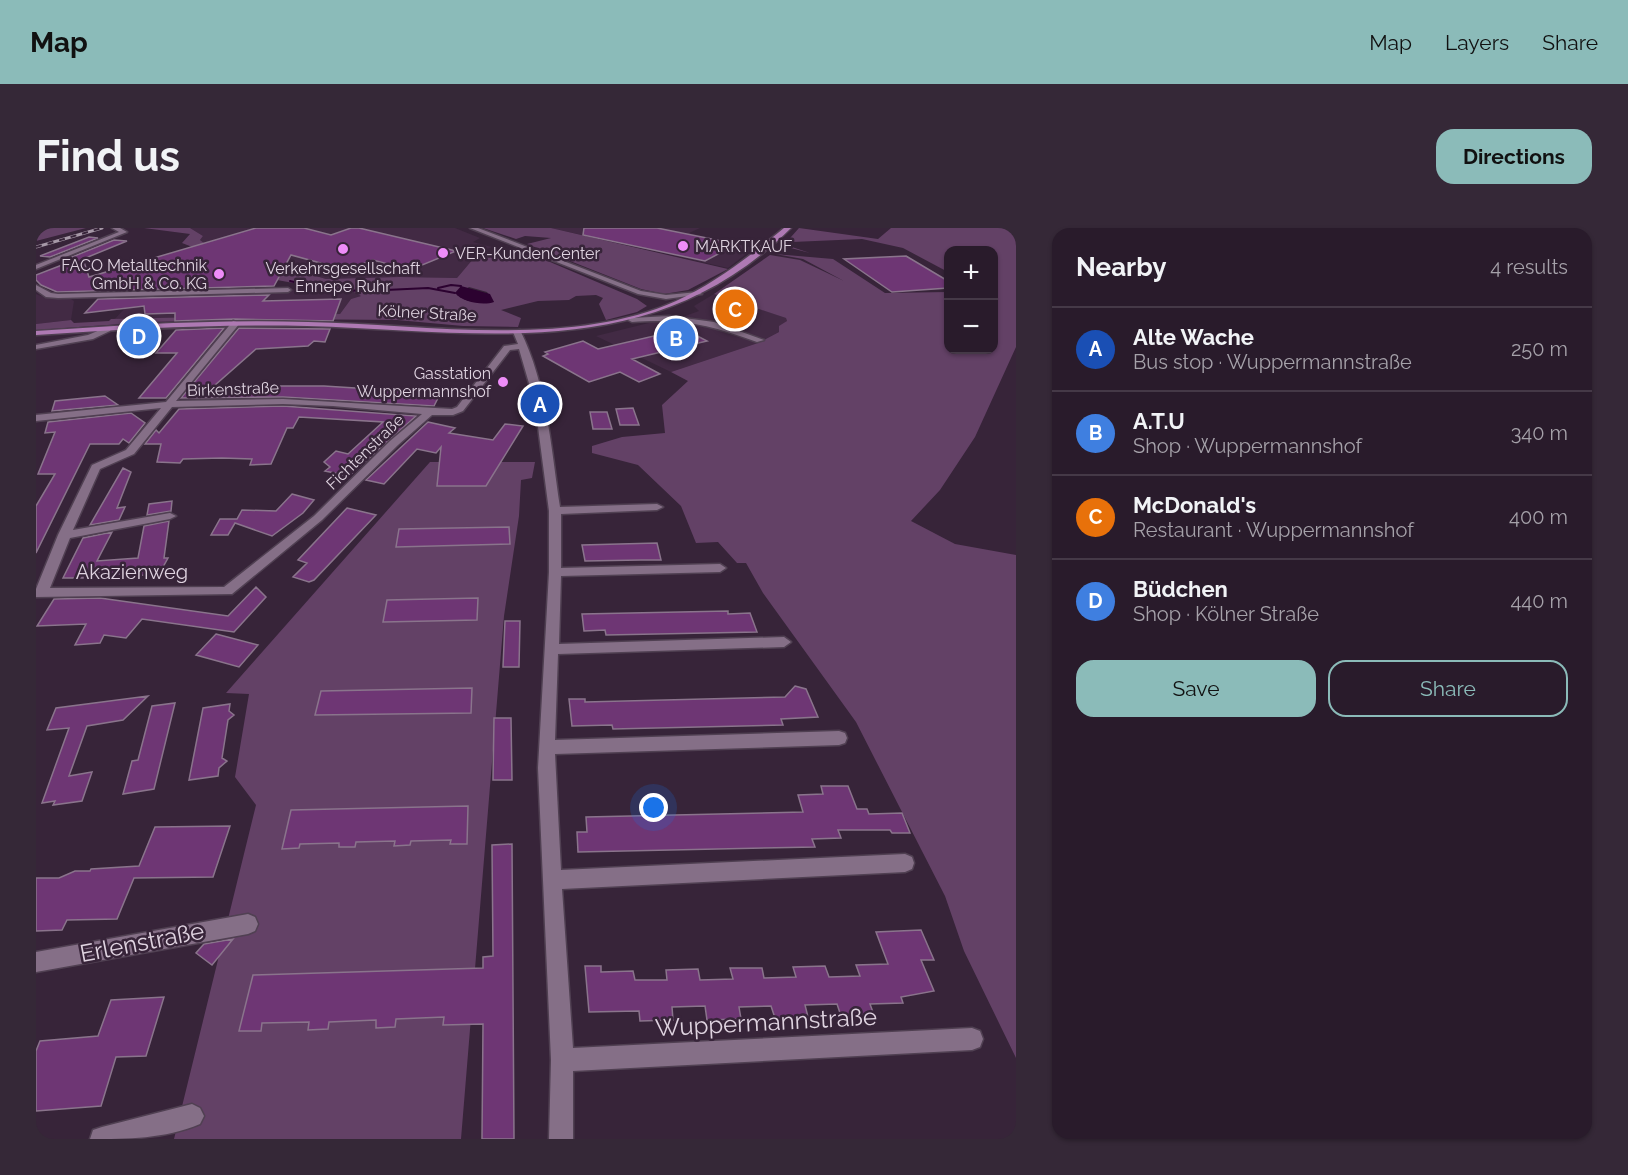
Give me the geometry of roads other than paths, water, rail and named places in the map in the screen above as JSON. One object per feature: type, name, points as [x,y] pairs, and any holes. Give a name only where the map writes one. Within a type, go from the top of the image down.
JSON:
[{"type":"main road","name":"Kölner Straße","points":[[36,333],[236,323],[374,326],[519,339],[632,320],[676,305],[698,294],[738,268],[788,228]]},
{"type":"street","points":[[36,267],[124,232],[115,228]]},
{"type":"street","points":[[473,228],[640,293],[672,297],[698,294]]},
{"type":"street","points":[[36,287],[49,295],[58,296],[288,290]]},
{"type":"street","points":[[640,293],[644,298],[666,309],[692,318]]},
{"type":"street","points":[[653,295],[707,321],[760,340]]},
{"type":"street","points":[[632,320],[670,316],[707,321]]},
{"type":"street","points":[[39,593],[96,467],[130,452],[236,323]]},
{"type":"street","points":[[36,347],[90,337],[107,329]]},
{"type":"street","points":[[519,339],[540,404],[555,511],[555,572],[547,747],[562,1060],[561,1139]]},
{"type":"street","name":"Fichtenstraße","points":[[227,591],[318,518],[393,443],[430,412],[453,412],[460,409],[507,348],[519,339]]},
{"type":"street","name":"Birkenstraße","points":[[36,418],[113,409],[329,402],[430,412]]},
{"type":"street","points":[[555,511],[657,507]]},
{"type":"street","points":[[64,535],[170,516]]},
{"type":"street","points":[[555,572],[720,568]]},
{"type":"street","name":"Akazienweg","points":[[39,593],[227,591]]},
{"type":"street","points":[[551,649],[784,642]]},
{"type":"street","points":[[547,747],[839,738]]},
{"type":"street","points":[[552,880],[905,863]]},
{"type":"street","name":"Erlenstraße","points":[[36,962],[248,924]]},
{"type":"street","name":"Wuppermannstraße","points":[[562,1060],[972,1039]]},
{"type":"street","points":[[102,1139],[192,1116]]},
{"type":"waterway","points":[[290,281],[321,289],[365,291],[428,288],[455,293]]},
{"type":"waterway","points":[[438,288],[451,285],[461,286]]},
{"type":"railway","points":[[36,247],[102,228]]},
{"type":"place","name":"MARKTKAUF","points":[[683,246]]},
{"type":"place","name":"Verkehrsgesellschaft Ennepe Ruhr","points":[[343,249]]},
{"type":"place","name":"VER-KundenCenter","points":[[443,253]]},
{"type":"place","name":"FACO Metalltechnik GmbH & Co. KG","points":[[219,274]]},
{"type":"place","name":"McDonald's","points":[[735,309]]},
{"type":"place","name":"Büdchen","points":[[139,336]]},
{"type":"place","name":"A.T.U","points":[[676,338]]},
{"type":"place","name":"Gasstation Wuppermannshof","points":[[503,382]]},
{"type":"place","name":"Alte Wache","points":[[540,404]]}]
